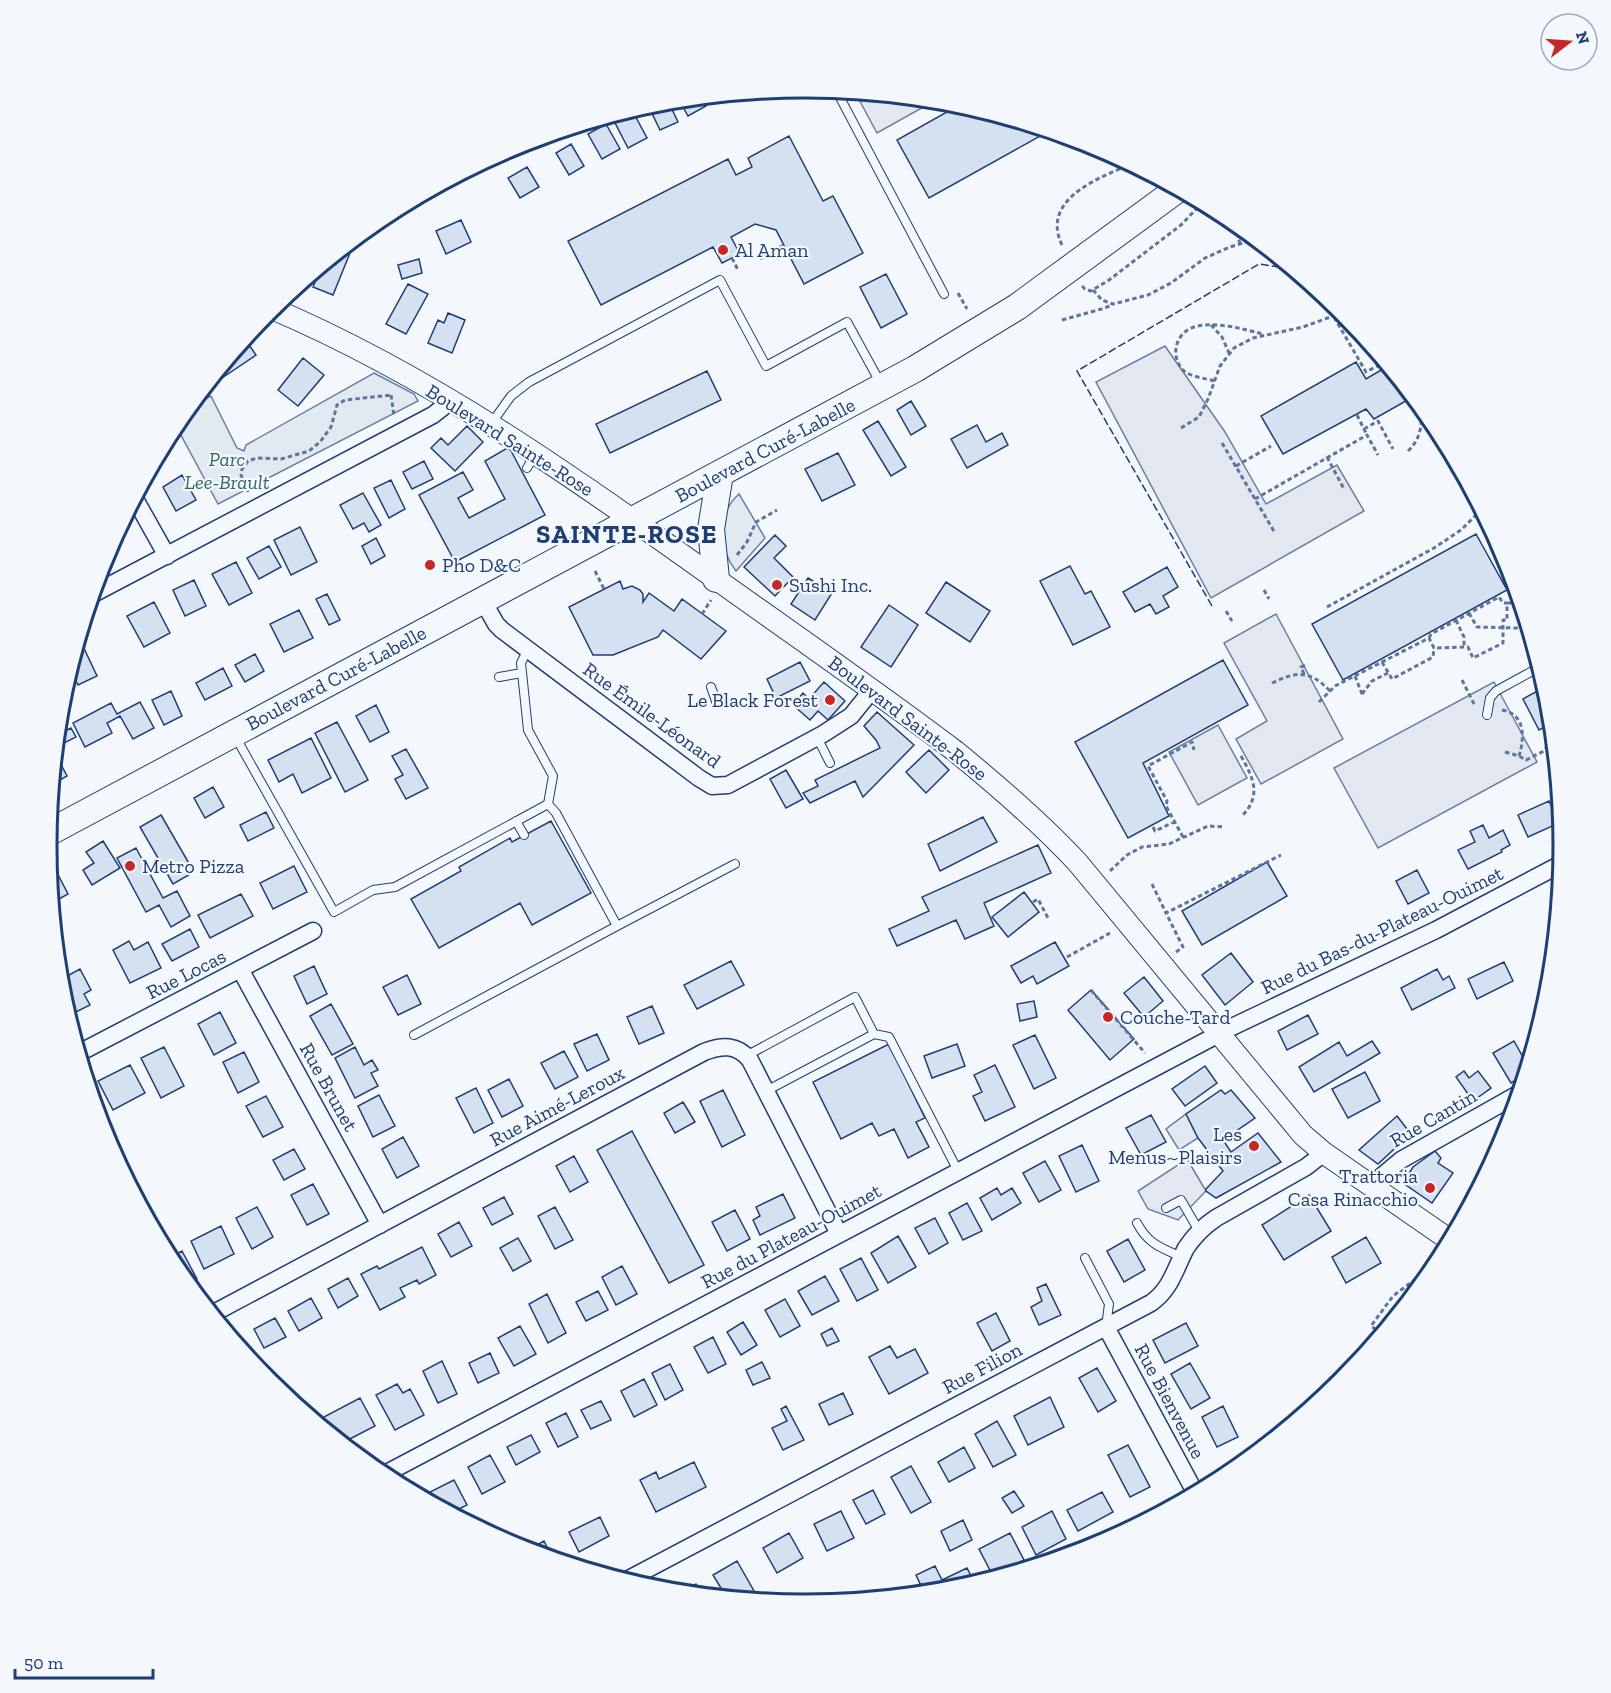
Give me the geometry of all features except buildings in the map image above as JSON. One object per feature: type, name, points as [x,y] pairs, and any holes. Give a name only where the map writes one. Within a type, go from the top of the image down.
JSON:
[{"type":"main road","name":"Boulevard Curé-Labelle","points":[[58,828],[882,387],[1017,307],[1172,194]]},
{"type":"main road","points":[[715,587],[711,529],[720,474]]},
{"type":"street","name":"Boulevard Sainte-Rose","points":[[281,313],[362,352],[491,424],[532,460],[634,521],[715,587],[872,690],[992,781],[1055,839],[1093,879],[1285,1114],[1324,1153],[1444,1236]]},
{"type":"street","points":[[103,589],[438,412],[448,400]]},
{"type":"street","points":[[139,506],[167,556]]},
{"type":"street","name":"Rue Émile-Léonard","points":[[483,599],[499,627],[527,651],[712,786],[728,785],[817,737],[851,716],[872,690]]},
{"type":"street","name":"Rue du Bas-du-Plateau-Ouimet","points":[[1220,1033],[1436,930],[1553,868]]},
{"type":"street","name":"Rue Locas","points":[[86,1049],[313,931]]},
{"type":"street","name":"Rue Brunet","points":[[240,969],[380,1225]]},
{"type":"street","name":"Rue du Plateau-Ouimet","points":[[392,1470],[1220,1033]]},
{"type":"street","name":"Rue Aimé-Leroux","points":[[219,1310],[704,1052],[725,1046],[746,1056]]},
{"type":"street","points":[[746,1056],[839,1234]]},
{"type":"street","name":"Rue Cantin","points":[[1373,1187],[1401,1160],[1510,1099]]},
{"type":"street","name":"Rue Filion","points":[[636,1575],[1158,1298],[1170,1284],[1182,1257],[1199,1231],[1216,1218],[1306,1167],[1324,1153]]},
{"type":"street","name":"Rue Bienvenue","points":[[1106,1327],[1192,1487]]},
{"type":"lane","points":[[841,99],[944,294]]},
{"type":"lane","points":[[491,424],[511,396],[529,382],[720,280],[766,366],[848,322],[882,387]]},
{"type":"lane","points":[[527,651],[520,663],[528,730],[553,776],[548,804]]},
{"type":"lane","points":[[1487,715],[1490,698],[1496,691],[1533,671]]},
{"type":"lane","points":[[499,677],[522,673]]},
{"type":"lane","points":[[711,687],[717,704]]},
{"type":"lane","points":[[233,733],[334,912],[374,890],[395,887],[548,804]]},
{"type":"lane","points":[[817,737],[830,763]]},
{"type":"lane","points":[[548,804],[556,813],[618,926]]},
{"type":"lane","points":[[516,821],[524,835]]},
{"type":"lane","points":[[414,1035],[735,864]]},
{"type":"lane","points":[[746,1056],[855,997],[874,1034]]},
{"type":"lane","points":[[766,1091],[874,1034],[889,1037],[958,1171]]},
{"type":"lane","points":[[1166,1208],[1180,1200],[1199,1231]]},
{"type":"lane","points":[[1137,1223],[1143,1235],[1151,1243],[1182,1257]]},
{"type":"lane","points":[[1085,1258],[1109,1304],[1106,1327]]},
{"type":"path","points":[[1062,245],[1058,232],[1058,214],[1069,198],[1093,182],[1122,168]]},
{"type":"path","points":[[1081,285],[1085,289],[1093,290],[1109,280],[1181,225],[1197,209]]},
{"type":"path","points":[[1238,236],[1240,244]]},
{"type":"path","points":[[1062,320],[1148,295],[1171,283],[1205,258],[1246,242]]},
{"type":"path","points":[[760,259],[784,245]]},
{"type":"path","points":[[732,258],[738,270]]},
{"type":"path","points":[[1093,290],[1102,300],[1113,304]]},
{"type":"path","points":[[959,292],[967,309]]},
{"type":"path","points":[[1181,428],[1199,417],[1220,366],[1229,353],[1241,343],[1264,334],[1304,327],[1334,317],[1366,372],[1378,366]]},
{"type":"path","points":[[1214,381],[1185,372],[1174,352],[1177,343],[1188,330],[1211,325],[1264,334]]},
{"type":"path","points":[[1211,325],[1222,337],[1229,353]]},
{"type":"path","points":[[390,388],[394,416]]},
{"type":"path","points":[[248,492],[242,480],[242,469],[252,459],[272,460],[294,457],[309,451],[331,427],[334,409],[344,401],[391,395]]},
{"type":"path","points":[[1357,415],[1378,455]]},
{"type":"path","points":[[1364,429],[1378,421],[1394,449]]},
{"type":"path","points":[[1408,451],[1420,431],[1421,421]]},
{"type":"path","points":[[1255,499],[1367,435]]},
{"type":"path","points":[[1222,444],[1275,533]]},
{"type":"path","points":[[1235,467],[1271,446]]},
{"type":"path","points":[[1328,457],[1344,489]]},
{"type":"path","points":[[736,560],[737,554],[747,542],[756,522],[777,510]]},
{"type":"path","points":[[1327,607],[1434,548],[1461,530],[1477,514]]},
{"type":"path","points":[[595,571],[604,589]]},
{"type":"path","points":[[702,614],[715,587]]},
{"type":"path","points":[[1264,590],[1269,599]]},
{"type":"path","points":[[1319,702],[1335,686],[1429,638],[1431,634],[1499,597],[1503,603],[1513,603]]},
{"type":"path","points":[[1434,648],[1468,648],[1473,658],[1503,643],[1503,620],[1507,620],[1507,603]]},
{"type":"path","points":[[1226,611],[1232,621]]},
{"type":"path","points":[[1469,613],[1477,627],[1518,628]]},
{"type":"path","points":[[1456,620],[1458,629],[1464,637],[1464,647]]},
{"type":"path","points":[[1382,662],[1392,679],[1433,657],[1434,648],[1429,638]]},
{"type":"path","points":[[1304,674],[1301,667],[1308,664]]},
{"type":"path","points":[[1354,676],[1362,694],[1372,681],[1388,673]]},
{"type":"path","points":[[1272,683],[1286,676],[1304,674],[1318,679],[1330,691]]},
{"type":"path","points":[[1462,680],[1476,707]]},
{"type":"path","points":[[1503,709],[1515,717],[1522,728],[1524,742],[1519,756]]},
{"type":"path","points":[[1183,837],[1148,766],[1192,742],[1194,750]]},
{"type":"path","points":[[1504,752],[1526,760],[1544,751],[1547,746]]},
{"type":"path","points":[[1241,756],[1255,790],[1252,804],[1241,817]]},
{"type":"path","points":[[1153,827],[1155,831],[1174,822]]},
{"type":"path","points":[[1108,874],[1119,861],[1134,850],[1151,845],[1169,844],[1208,826],[1225,826]]},
{"type":"path","points":[[1166,913],[1281,855]]},
{"type":"path","points":[[1152,884],[1183,947],[1172,954]]},
{"type":"path","points":[[1034,902],[1038,899],[1048,918]]},
{"type":"path","points":[[1067,957],[1116,930]]},
{"type":"path","points":[[1091,990],[1145,1053]]},
{"type":"path","points":[[1376,1330],[1371,1326],[1393,1296],[1416,1279]]},
{"type":"green space","name":"Parc Lee-Brault","points":[[374,373],[414,394],[418,401],[218,504],[181,435],[207,398],[211,396],[237,448],[244,451],[246,445]]},
{"type":"green space","points":[[739,494],[765,538],[736,571],[726,552],[722,532],[726,512]]},
{"type":"shaded area","points":[[860,100],[923,107],[877,133]]},
{"type":"shaded area","points":[[1165,346],[1225,432],[1266,504],[1337,465],[1364,511],[1211,598],[1096,382]]},
{"type":"shaded area","points":[[1276,614],[1343,739],[1261,784],[1236,739],[1267,721],[1224,643]]},
{"type":"shaded area","points":[[1494,682],[1537,762],[1378,848],[1334,768]]},
{"type":"shaded area","points":[[1218,725],[1247,778],[1198,805],[1169,752]]},
{"type":"shaded area","points":[[1186,1114],[1198,1138],[1179,1150],[1166,1129]]},
{"type":"shaded area","points":[[1187,1159],[1206,1191],[1178,1220],[1148,1209],[1138,1191]]},
{"type":"fence","points":[[1212,606],[1077,371],[1259,264],[1278,267]]},
{"type":"place","name":"Al Aman","points":[[723,250]]},
{"type":"place","name":"Pho D&C","points":[[430,565]]},
{"type":"place","name":"Sushi Inc.","points":[[777,585]]},
{"type":"place","name":"Le Black Forest","points":[[830,700]]},
{"type":"place","name":"Metro Pizza","points":[[130,866]]},
{"type":"place","name":"Couche-Tard","points":[[1108,1017]]},
{"type":"place","name":"Les Menus~Plaisirs","points":[[1254,1146]]},
{"type":"place","name":"Trattoria Casa Rinacchio","points":[[1430,1188]]},
{"type":"district","name":"SAINTE-ROSE","points":[[627,534]]}]
